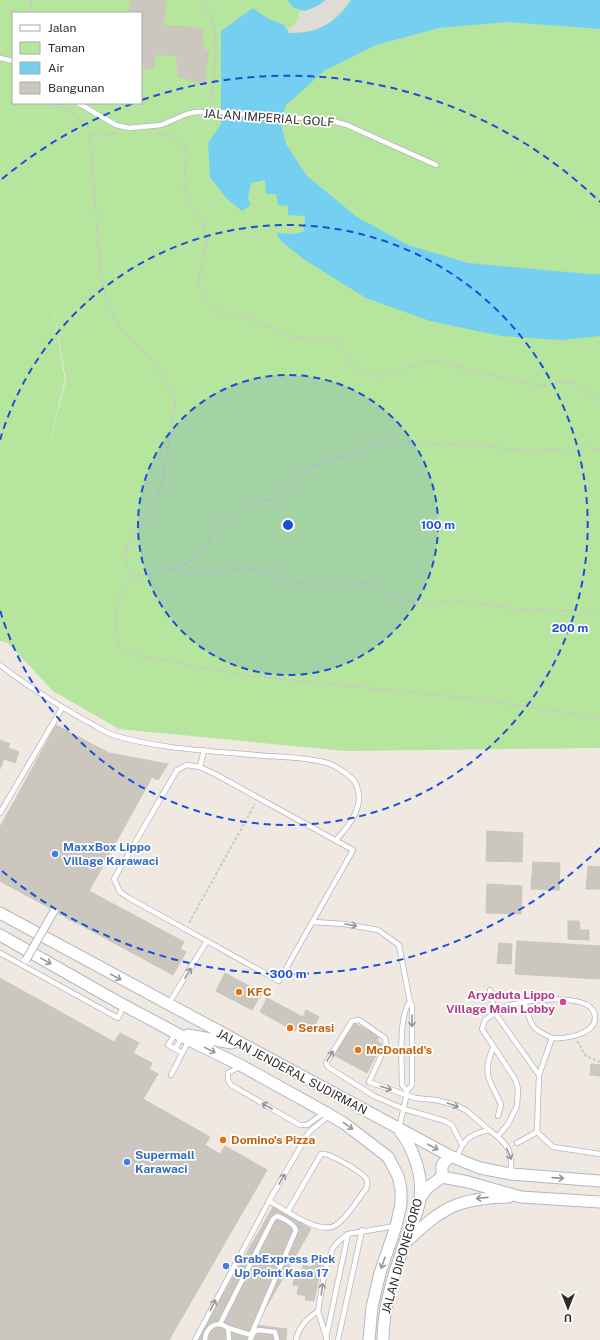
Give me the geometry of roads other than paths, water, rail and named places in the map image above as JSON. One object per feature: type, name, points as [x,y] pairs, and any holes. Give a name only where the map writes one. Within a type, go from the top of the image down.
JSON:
[{"type":"street","points":[[26,960],[54,911]]},
{"type":"street","name":"JALAN JENDERAL SUDIRMAN","points":[[0,913],[453,1158],[480,1168],[511,1174],[600,1181]]},
{"type":"street","points":[[0,926],[4,937]]},
{"type":"street","name":"JALAN JENDERAL SUDIRMAN","points":[[4,937],[183,1037],[242,1066],[328,1114],[388,1157],[394,1164],[401,1189],[401,1204],[396,1226]]},
{"type":"street","points":[[183,1037],[241,1044]]},
{"type":"street","name":"JALAN DIPONEGORO","points":[[383,1340],[383,1324],[387,1301],[404,1243],[420,1198],[417,1167],[408,1141],[398,1129]]},
{"type":"street","points":[[442,1177],[442,1165],[453,1158]]},
{"type":"street","points":[[420,1198],[427,1188],[442,1177],[468,1182],[521,1197]]},
{"type":"street","points":[[404,1243],[426,1222],[454,1204],[479,1198],[521,1197],[600,1202]]},
{"type":"street","name":"JALAN DIPONEGORO","points":[[369,1340],[372,1307],[380,1273],[396,1226]]},
{"type":"lane","points":[[0,58],[12,61]]},
{"type":"lane","name":"JALAN IMPERIAL GOLF","points":[[80,104],[116,125],[129,128],[151,127],[168,123],[187,114],[210,112],[328,120],[347,125],[436,165]]},
{"type":"lane","points":[[0,665],[25,685],[62,708],[112,734],[163,746],[292,758],[329,764],[346,774],[356,783],[358,793],[357,808],[348,827],[336,840]]},
{"type":"lane","points":[[0,813],[62,708]]},
{"type":"lane","points":[[200,767],[204,750]]},
{"type":"lane","points":[[187,765],[200,767],[353,850],[280,981],[120,892],[114,879],[177,770],[187,765]]},
{"type":"lane","points":[[313,922],[344,924],[378,930],[398,945],[412,1006],[412,1085],[407,1093],[402,1108],[398,1129]]},
{"type":"lane","points":[[168,1005],[207,941]]},
{"type":"lane","points":[[0,953],[118,1018],[123,1007],[174,1036],[168,1045],[182,1053]]},
{"type":"lane","points":[[490,990],[495,1013],[539,1075]]},
{"type":"lane","points":[[498,1136],[508,1124],[517,1106],[518,1089],[515,1079],[493,1048],[482,1029],[485,1020],[495,1013],[524,1002],[560,999],[585,1004],[593,1010],[595,1017],[593,1027],[589,1030],[574,1035],[552,1038],[534,1027],[524,1002]]},
{"type":"lane","points":[[410,1002],[406,1006],[403,1025],[402,1085],[407,1093],[415,1098],[436,1100],[456,1105],[468,1111],[488,1130],[498,1136],[510,1154],[511,1174]]},
{"type":"lane","points":[[407,1093],[400,1093],[369,1082],[386,1045],[385,1038],[359,1020],[352,1021],[326,1065],[374,1096],[402,1108],[445,1121],[452,1125],[462,1144]]},
{"type":"lane","points":[[175,1049],[183,1037]]},
{"type":"lane","points":[[170,1075],[182,1053],[183,1037]]},
{"type":"lane","points":[[552,1038],[539,1075],[537,1132],[553,1147],[600,1154]]},
{"type":"lane","points":[[493,1048],[488,1060],[487,1070],[493,1092],[501,1105],[498,1116]]},
{"type":"lane","points":[[242,1066],[233,1069],[228,1073],[228,1080],[231,1085],[300,1125],[307,1125],[328,1114]]},
{"type":"lane","points":[[195,1340],[268,1201],[309,1132],[328,1114]]},
{"type":"lane","points":[[453,1158],[462,1144],[472,1134],[488,1130]]},
{"type":"lane","points":[[517,1142],[537,1132]]},
{"type":"lane","points":[[268,1201],[312,1225],[330,1228],[336,1226],[343,1219],[366,1189],[368,1185],[367,1180],[360,1173],[328,1155],[321,1154],[288,1211]]},
{"type":"lane","points":[[220,1324],[273,1219],[277,1216],[280,1217],[294,1226],[296,1230],[251,1337]]},
{"type":"lane","points":[[327,1339],[318,1311],[329,1258],[339,1241],[348,1234],[362,1230],[396,1226]]},
{"type":"lane","points":[[338,1340],[362,1230]]},
{"type":"lane","points":[[327,1339],[348,1234]]},
{"type":"lane","points":[[296,1340],[297,1334],[305,1321],[318,1311]]},
{"type":"lane","points":[[205,1340],[206,1333],[209,1328],[213,1325],[220,1324],[251,1337]]},
{"type":"lane","points":[[228,1328],[229,1340]]},
{"type":"lane","points":[[251,1337],[258,1330],[271,1331],[275,1332],[277,1340]]},
{"type":"water","points":[[287,0],[325,0],[319,5],[305,11],[294,8]]},
{"type":"water","points":[[351,0],[600,0],[600,29],[508,22],[439,28],[376,45],[324,71],[285,106],[282,128],[286,144],[307,176],[357,217],[408,245],[468,263],[600,274],[600,336],[562,340],[501,336],[430,321],[366,298],[305,260],[282,242],[277,235],[278,233],[295,234],[304,231],[305,216],[288,215],[288,206],[278,205],[276,194],[266,194],[265,180],[251,183],[248,198],[251,205],[242,211],[227,199],[210,177],[208,143],[221,124],[221,31],[253,8],[267,18],[284,25],[289,33],[308,32],[325,26],[333,21],[346,8]]},
{"type":"place","name":"MaxxBox Lippo Village Karawaci","points":[[55,854]]},
{"type":"place","name":"KFC","points":[[239,992]]},
{"type":"place","name":"Aryaduta Lippo Village Main Lobby","points":[[563,1002]]},
{"type":"place","name":"Serasi","points":[[290,1028]]},
{"type":"place","name":"McDonald's","points":[[358,1050]]},
{"type":"place","name":"Domino's Pizza","points":[[223,1140]]},
{"type":"place","name":"Supermall Karawaci","points":[[127,1162]]},
{"type":"place","name":"GrabExpress Pick Up Point Kasa 17","points":[[226,1266]]}]
